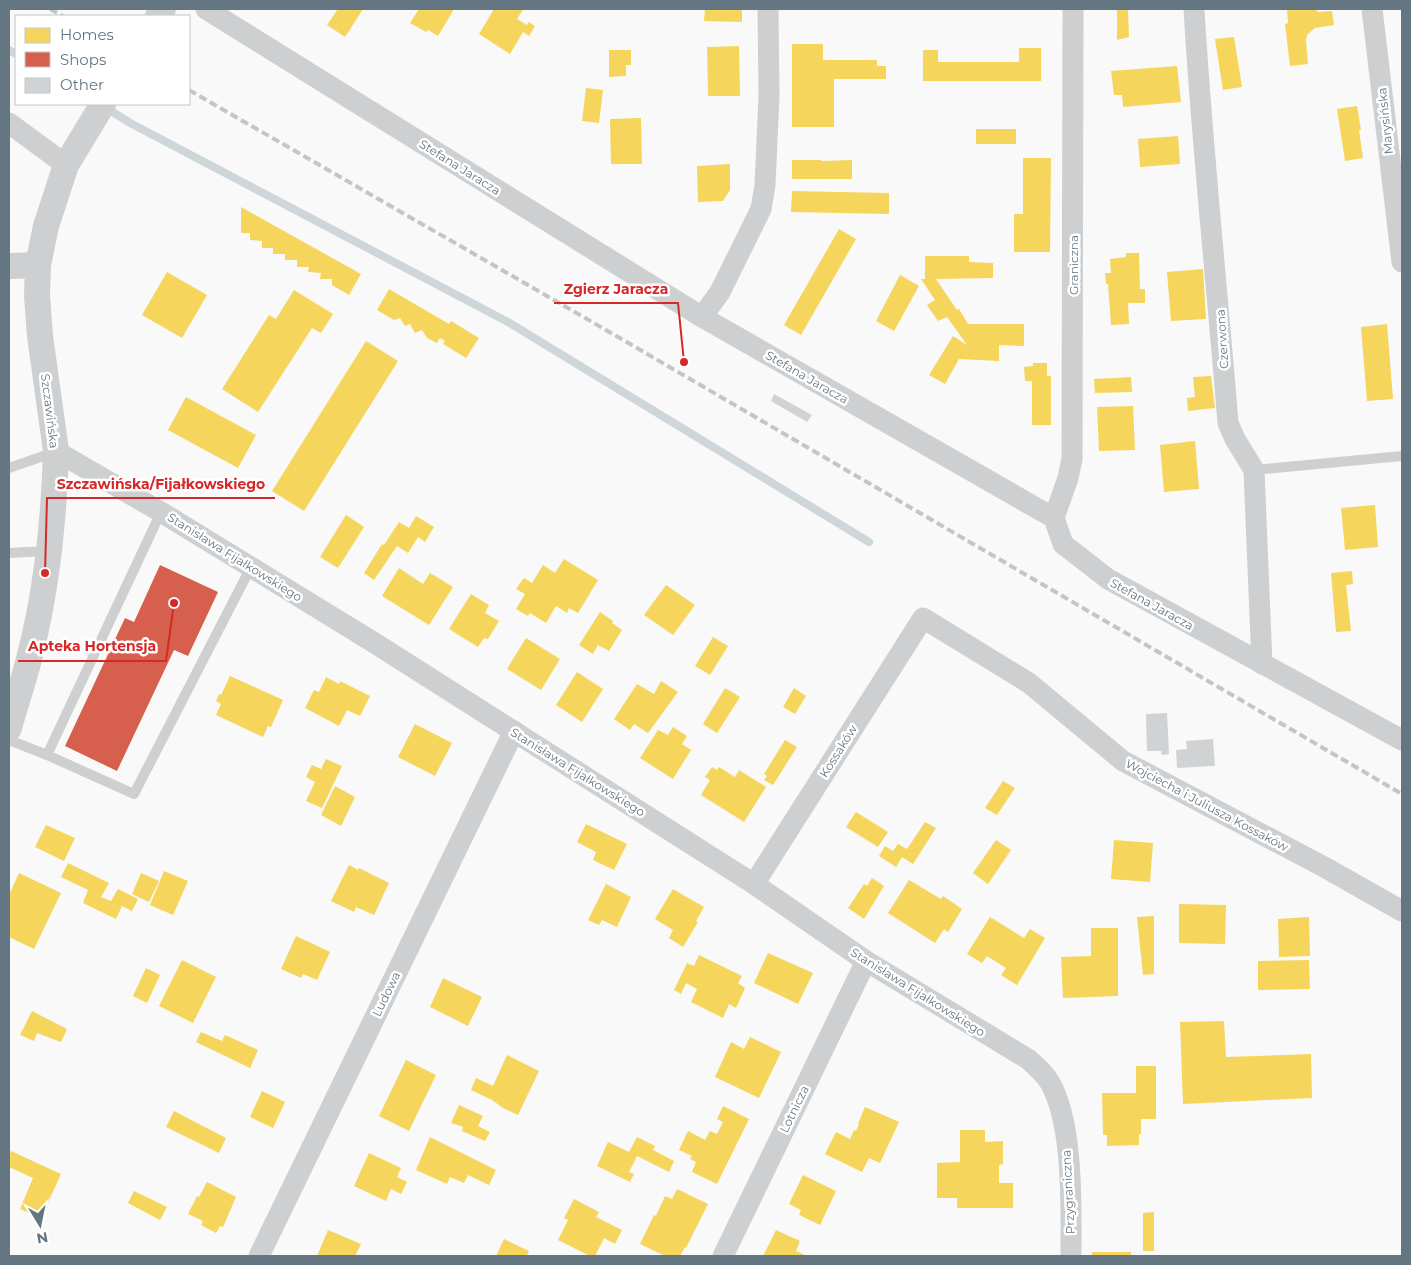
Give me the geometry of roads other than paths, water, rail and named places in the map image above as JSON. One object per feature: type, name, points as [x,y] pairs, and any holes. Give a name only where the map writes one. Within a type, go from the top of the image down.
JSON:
[{"type":"street","name":"Stefana Jaracza","points":[[206,9],[702,318],[1054,518],[1063,544],[1108,579],[1402,740]]},
{"type":"street","points":[[702,318],[720,292],[761,210],[765,185],[769,96],[768,9]]},
{"type":"street","name":"Graniczna","points":[[1054,518],[1068,478],[1072,459],[1073,9]]},
{"type":"street","name":"Czerwona","points":[[1194,9],[1228,423],[1235,439],[1254,470],[1262,664]]},
{"type":"street","name":"Marysińska","points":[[1372,9],[1402,262]]},
{"type":"street","name":"Szczawińska","points":[[9,728],[39,615],[52,520],[56,452],[40,336],[37,296],[38,264],[46,226],[66,165],[96,114]]},
{"type":"street","points":[[9,123],[66,165]]},
{"type":"street","points":[[9,266],[38,264]]},
{"type":"street","name":"Stanisława Fijałkowskiego","points":[[56,452],[161,512],[514,731],[754,884],[866,961],[1028,1059],[1040,1069],[1052,1086],[1064,1127]]},
{"type":"street","name":"Kossaków","points":[[754,884],[923,618]]},
{"type":"street","name":"Wojciecha i Juliusza Kossaków","points":[[923,618],[1029,684],[1123,761],[1326,868],[1402,911]]},
{"type":"street","name":"Ludowa","points":[[259,1256],[514,731]]},
{"type":"street","name":"Lotnicza","points":[[723,1256],[866,961]]},
{"type":"street","name":"Przygraniczna","points":[[1064,1127],[1070,1182],[1071,1256]]},
{"type":"lane","points":[[9,468],[56,452]]},
{"type":"lane","points":[[1254,470],[1402,456]]},
{"type":"lane","points":[[47,755],[161,512]]},
{"type":"lane","points":[[9,553],[48,551]]},
{"type":"lane","points":[[9,740],[134,794],[251,567]]},
{"type":"waterway","points":[[9,50],[15,53]]},
{"type":"waterway","points":[[106,108],[132,124],[508,322],[869,542]]},
{"type":"railway","points":[[50,9],[61,15]]},
{"type":"railway","points":[[190,91],[594,323],[1402,794]]},
{"type":"place","name":"Zgierz Jaracza","points":[[684,362]]},
{"type":"place","name":"Szczawińska/Fijałkowskiego","points":[[45,573]]},
{"type":"place","name":"Apteka Hortensja","points":[[174,603]]}]
